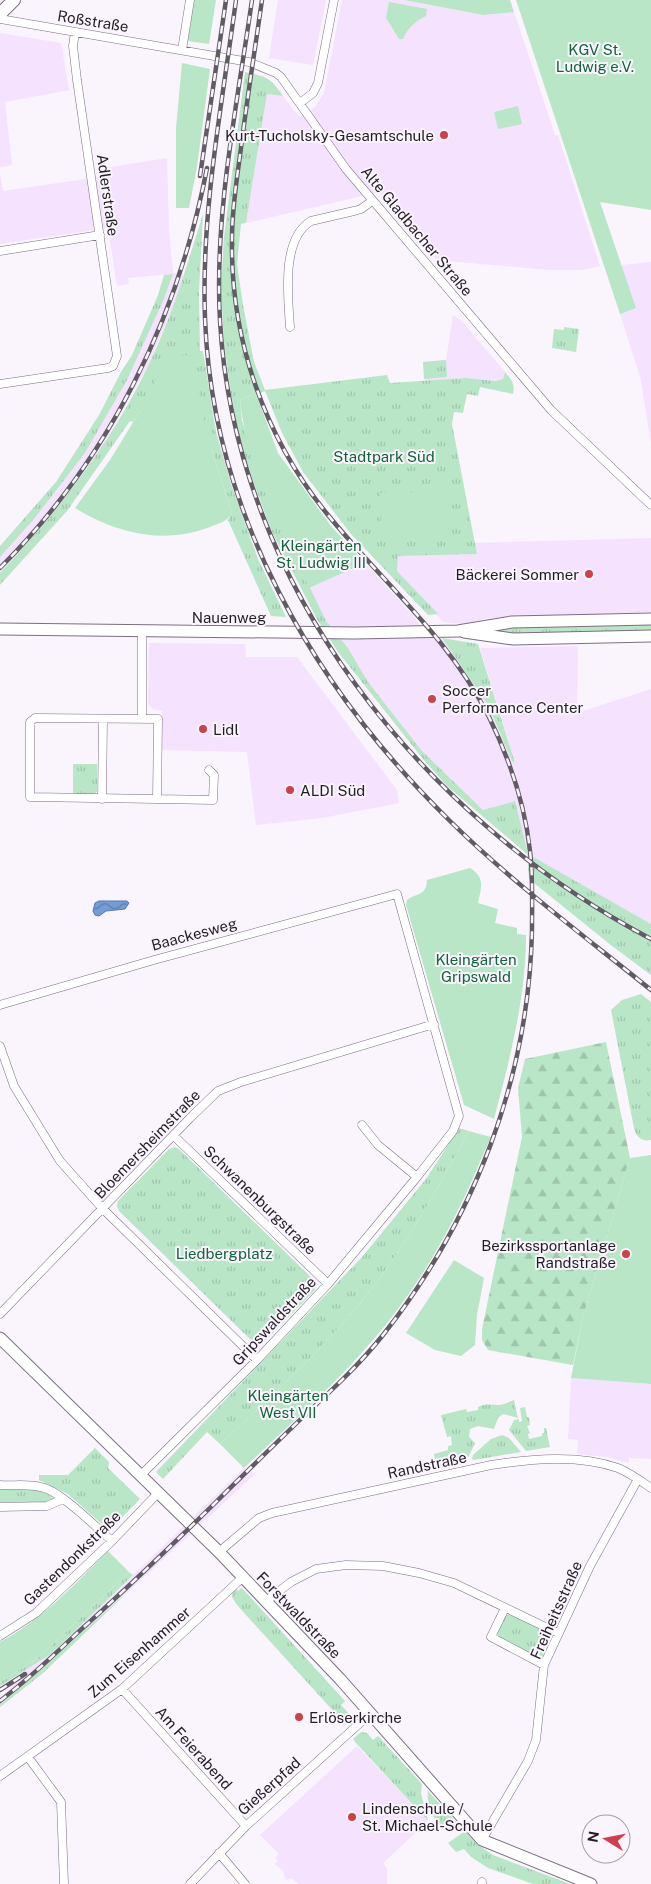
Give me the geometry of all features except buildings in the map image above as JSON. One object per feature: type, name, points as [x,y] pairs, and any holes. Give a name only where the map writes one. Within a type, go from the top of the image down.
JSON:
[{"type":"main road","points":[[0,14],[14,0]]},
{"type":"street","points":[[182,50],[190,0]]},
{"type":"street","points":[[300,103],[313,93],[318,83],[334,0]]},
{"type":"street","name":"Roßstraße","points":[[0,19],[182,50]]},
{"type":"street","name":"Adlerstraße","points":[[0,384],[102,369],[113,366],[116,362],[117,352],[73,46],[75,32]]},
{"type":"street","name":"Alte Gladbacher Straße","points":[[182,50],[249,62],[276,72],[286,82],[346,169],[372,201],[551,410],[651,505]]},
{"type":"street","points":[[290,327],[287,286],[291,258],[298,234],[311,221],[354,211],[372,201]]},
{"type":"street","points":[[0,251],[100,235]]},
{"type":"street","name":"Nauenweg","points":[[0,629],[346,633],[458,631],[512,622],[651,619]]},
{"type":"street","points":[[142,631],[142,719]]},
{"type":"street","name":"Nauenweg","points":[[458,631],[513,639],[651,636]]},
{"type":"street","points":[[157,799],[158,719],[35,718],[30,722],[30,797],[213,800],[214,775],[209,770]]},
{"type":"street","points":[[102,799],[104,719]]},
{"type":"street","name":"Baackesweg","points":[[0,1005],[154,960],[397,894]]},
{"type":"street","name":"Gripswaldstraße","points":[[141,1475],[257,1360],[328,1284],[453,1131],[459,1116],[397,894]]},
{"type":"street","name":"Bloemersheimstraße","points":[[0,1314],[218,1091],[241,1082],[434,1024]]},
{"type":"street","points":[[0,1046],[14,1086],[60,1161],[103,1209],[257,1360]]},
{"type":"street","points":[[362,1125],[378,1145],[417,1177]]},
{"type":"street","name":"Schwanenburgstraße","points":[[174,1136],[328,1284]]},
{"type":"street","name":"Forstwaldstraße","points":[[0,1338],[219,1552],[340,1679],[482,1840],[591,1884]]},
{"type":"street","name":"Randstraße","points":[[219,1552],[259,1518],[272,1512],[491,1465],[541,1460],[576,1460],[604,1464],[620,1469],[651,1488]]},
{"type":"street","name":"Freiheitsstraße","points":[[482,1840],[528,1761],[536,1740],[544,1665],[590,1566],[638,1479]]},
{"type":"street","points":[[0,1485],[47,1489],[63,1499],[112,1541]]},
{"type":"street","name":"Gastendonkstraße","points":[[0,1636],[36,1614],[112,1541],[158,1493]]},
{"type":"street","points":[[0,1506],[48,1506],[63,1499]]},
{"type":"street","points":[[265,1602],[291,1582],[316,1569],[346,1565],[383,1566],[419,1573],[454,1583],[558,1633]]},
{"type":"street","name":"Zum Eisenhammer","points":[[0,1776],[122,1689],[242,1578]]},
{"type":"street","points":[[505,1608],[491,1638],[544,1665]]},
{"type":"street","name":"Am Feierabend","points":[[122,1689],[246,1826]]},
{"type":"street","name":"Gießerpfad","points":[[190,1884],[246,1826],[371,1714]]},
{"type":"street","points":[[28,1757],[61,1802],[64,1884]]},
{"type":"street","points":[[219,1853],[245,1884]]},
{"type":"shaded area","points":[[278,0],[326,0],[313,65],[269,58]]},
{"type":"shaded area","name":"Kurt-Tucholsky-Gesamtschule","points":[[342,0],[404,0],[483,15],[514,12],[555,135],[558,135],[600,266],[582,270],[550,270],[437,260],[379,192],[246,223],[267,94],[283,96],[299,117],[315,107],[324,93]]},
{"type":"shaded area","points":[[0,33],[61,43],[69,90],[5,102],[12,165],[0,167]]},
{"type":"shaded area","points":[[167,158],[169,229],[173,273],[184,275],[169,316],[149,364],[106,440],[80,480],[48,520],[0,573],[0,557],[34,519],[85,453],[127,380],[164,299],[173,274],[128,278],[129,284],[117,286],[108,228],[0,244],[0,173],[3,191],[100,177],[99,169]]},
{"type":"shaded area","points":[[651,262],[651,444],[641,380],[620,314],[635,308],[621,265]]},
{"type":"shaded area","points":[[453,315],[461,320],[505,372],[503,379],[500,381],[466,378],[425,381],[423,362],[446,360]]},
{"type":"shaded area","points":[[651,538],[651,612],[490,618],[464,624],[443,622],[397,571],[398,556],[476,554],[475,543]]},
{"type":"shaded area","points":[[365,563],[415,618],[429,638],[442,638],[488,705],[512,761],[515,762],[480,648],[578,646],[577,713],[651,689],[651,924],[527,854],[515,801],[483,810],[422,751],[368,682],[348,648],[326,621],[309,588]]},
{"type":"shaded area","points":[[149,643],[245,644],[246,657],[297,657],[397,790],[399,803],[322,818],[256,825],[247,752],[162,750],[162,711],[153,709],[148,704]]},
{"type":"shaded area","points":[[571,1378],[651,1384],[651,1459],[629,1458],[629,1463],[607,1457],[577,1454],[578,1440],[568,1439]]},
{"type":"shaded area","points":[[244,1468],[255,1474],[129,1591],[0,1705],[0,1697],[15,1684],[0,1692],[0,1686],[51,1654]]},
{"type":"shaded area","name":"Lindenschule / St. Michael-Schule","points":[[357,1746],[428,1821],[383,1863],[387,1869],[387,1884],[299,1884],[291,1878],[286,1880],[283,1871],[275,1864],[278,1861],[275,1858],[279,1854],[260,1835]]},
{"type":"green space","points":[[194,0],[216,0],[209,44],[188,41]]},
{"type":"green space","points":[[404,0],[510,0],[514,12],[483,15]]},
{"type":"green space","name":"KGV St. Ludwig e.V.","points":[[516,0],[651,0],[651,210],[600,202],[636,308],[620,314]]},
{"type":"green space","points":[[389,2],[427,9],[426,16],[412,26],[403,39],[399,39],[386,18]]},
{"type":"green space","points":[[182,63],[210,69],[197,167],[189,208],[176,208],[176,128]]},
{"type":"green space","name":"Stadtpark Süd","points":[[245,72],[271,81],[283,96],[267,94],[246,223],[241,224],[237,264],[254,362],[265,390],[387,375],[390,383],[466,378],[496,381],[503,379],[505,372],[514,387],[513,394],[480,387],[478,396],[467,394],[463,413],[454,412],[452,424],[477,554],[398,556],[397,571],[438,614],[428,615],[351,534],[303,472],[282,433],[265,391],[240,400],[242,421],[272,509],[326,621],[348,648],[368,682],[422,751],[483,810],[515,801],[528,854],[651,924],[651,975],[529,879],[527,854],[447,786],[423,759],[338,652],[318,621],[272,532],[239,436],[224,343],[221,288],[224,237]]},
{"type":"green space","points":[[518,106],[522,124],[498,129],[494,112]]},
{"type":"green space","points":[[203,214],[199,292],[200,351],[203,351],[216,432],[232,487],[258,559],[286,617],[271,616],[228,520],[232,513],[210,445],[140,411],[133,422],[130,421],[67,511],[0,585],[0,573],[43,525],[83,474],[134,393],[165,327]]},
{"type":"green space","points":[[173,274],[164,299],[127,380],[85,453],[34,519],[0,557],[0,546],[56,482],[99,415],[132,355],[158,295],[164,275]]},
{"type":"green space","points":[[564,327],[579,329],[576,352],[552,348],[554,329],[564,330]]},
{"type":"green space","points":[[190,355],[210,445],[232,513],[230,516],[220,523],[193,532],[158,535],[140,534],[123,530],[90,517],[75,508],[110,460],[140,411],[167,357]]},
{"type":"green space","points":[[446,360],[447,377],[424,379],[423,362]]},
{"type":"green space","name":"Kleingärten St. Ludwig III","points":[[256,394],[278,453],[331,526],[365,563],[309,588],[266,497],[250,449],[240,400]]},
{"type":"green space","points":[[449,491],[450,535],[382,536],[380,493]]},
{"type":"green space","points":[[651,622],[651,633],[506,635],[497,633],[495,630],[498,627]]},
{"type":"green space","points":[[442,638],[478,644],[515,763],[512,761],[488,705]]},
{"type":"green space","points":[[73,764],[97,764],[97,791],[95,794],[73,794]]},
{"type":"green space","name":"Kleingärten Gripswald","points":[[470,868],[478,876],[481,884],[478,903],[498,909],[495,923],[517,928],[517,934],[526,935],[523,982],[516,1028],[494,1119],[464,1105],[406,905],[407,900],[423,892],[427,880]]},
{"type":"green space","points":[[641,994],[651,1002],[651,1140],[640,1138],[634,1128],[611,1010],[622,1000]]},
{"type":"green space","points":[[606,1042],[630,1158],[583,1317],[573,1365],[488,1350],[482,1340],[482,1329],[522,1137],[518,1088],[525,1059]]},
{"type":"green space","points":[[459,1128],[469,1131],[434,1193],[397,1254],[352,1313],[298,1371],[220,1444],[207,1432],[163,1479],[156,1472],[362,1257],[426,1179]]},
{"type":"green space","name":"Kleingärten West VII","points":[[469,1131],[491,1137],[453,1221],[415,1285],[390,1319],[351,1364],[244,1468],[220,1444],[316,1352],[369,1292],[410,1234]]},
{"type":"green space","name":"Liedbergplatz","points":[[175,1147],[316,1284],[315,1290],[264,1342],[258,1344],[253,1342],[119,1211],[118,1201],[169,1149]]},
{"type":"green space","name":"Bezirkssportanlage Randstraße","points":[[651,1155],[651,1384],[571,1378],[583,1317],[630,1158]]},
{"type":"green space","points":[[454,1260],[484,1278],[477,1315],[475,1345],[461,1356],[435,1350],[406,1333]]},
{"type":"green space","points":[[514,1400],[518,1418],[503,1414],[498,1418],[494,1429],[478,1426],[470,1429],[469,1437],[475,1443],[467,1460],[430,1468],[430,1466],[436,1465],[434,1454],[448,1450],[448,1446],[452,1445],[451,1436],[447,1437],[441,1415],[466,1409],[467,1412],[478,1410],[478,1407],[481,1406],[501,1405]]},
{"type":"green space","points":[[525,1407],[530,1425],[527,1426],[530,1433],[528,1434],[529,1439],[542,1436],[544,1428],[546,1428],[550,1447],[526,1451],[509,1430],[514,1420],[519,1419],[519,1422],[522,1421],[520,1408]]},
{"type":"green space","points":[[502,1435],[509,1438],[521,1452],[472,1459],[473,1455],[491,1439]]},
{"type":"green space","points":[[95,1448],[109,1462],[108,1468],[140,1499],[111,1529],[104,1526],[68,1494],[39,1480],[39,1475],[68,1475]]},
{"type":"green space","points":[[0,1489],[36,1490],[54,1499],[50,1502],[0,1502]]},
{"type":"green space","points":[[108,1551],[129,1572],[39,1657],[0,1682],[0,1642],[16,1633],[44,1612]]},
{"type":"green space","points":[[129,1572],[133,1575],[51,1654],[0,1686],[0,1682],[39,1657]]},
{"type":"green space","points":[[236,1588],[238,1591],[242,1588],[345,1701],[341,1705],[353,1718],[346,1725],[237,1605],[232,1597],[232,1593]]},
{"type":"green space","points":[[129,1591],[42,1674],[0,1707],[0,1705]]},
{"type":"green space","points":[[510,1614],[548,1633],[550,1638],[542,1657],[536,1658],[497,1636],[504,1616]]},
{"type":"green space","points":[[361,1732],[367,1733],[373,1740],[378,1736],[422,1784],[421,1793],[428,1821],[356,1743],[353,1739]]},
{"type":"green space","points":[[428,1791],[460,1826],[453,1831],[447,1831],[441,1827],[432,1814]]},
{"type":"green space","points":[[465,1831],[477,1844],[493,1855],[570,1884],[533,1884],[488,1868],[471,1857],[464,1849],[456,1852],[448,1843]]},
{"type":"water","points":[[99,901],[127,901],[129,903],[125,909],[106,911],[99,916],[95,915],[93,911],[95,903]]},
{"type":"railway","points":[[200,176],[226,0]]},
{"type":"railway","points":[[236,0],[209,198],[206,238],[205,318],[212,390],[227,460],[250,528],[279,593],[315,655],[356,714],[401,770],[451,822],[499,866],[651,990]]},
{"type":"railway","points":[[252,0],[228,160],[220,241],[219,281],[220,321],[233,419],[261,512],[303,601],[355,684],[418,760],[489,829],[567,889],[651,939]]},
{"type":"railway","points":[[0,1701],[48,1660],[162,1554],[346,1376],[383,1335],[415,1291],[444,1244],[469,1195],[490,1145],[508,1093],[520,1040],[528,985],[532,930],[532,871],[528,834],[520,799],[503,749],[489,717],[473,688],[454,661],[435,636],[349,540],[305,485],[269,419],[255,385],[245,349],[237,312],[233,275],[232,227],[236,182],[262,0]]},
{"type":"railway","points":[[0,568],[39,526],[74,481],[106,433],[134,384],[158,332],[178,279],[194,224],[207,168]]},
{"type":"railway","points":[[0,1690],[25,1674]]},
{"type":"place","name":"Kurt-Tucholsky-Gesamtschule","points":[[444,135]]},
{"type":"place","name":"Bäckerei Sommer","points":[[589,574]]},
{"type":"place","name":"Soccer Performance Center","points":[[432,699]]},
{"type":"place","name":"Lidl","points":[[203,729]]},
{"type":"place","name":"ALDI Süd","points":[[290,790]]},
{"type":"place","name":"Bezirkssportanlage Randstraße","points":[[626,1254]]},
{"type":"place","name":"Erlöserkirche","points":[[299,1717]]},
{"type":"place","name":"Lindenschule / St. Michael-Schule","points":[[352,1817]]}]
